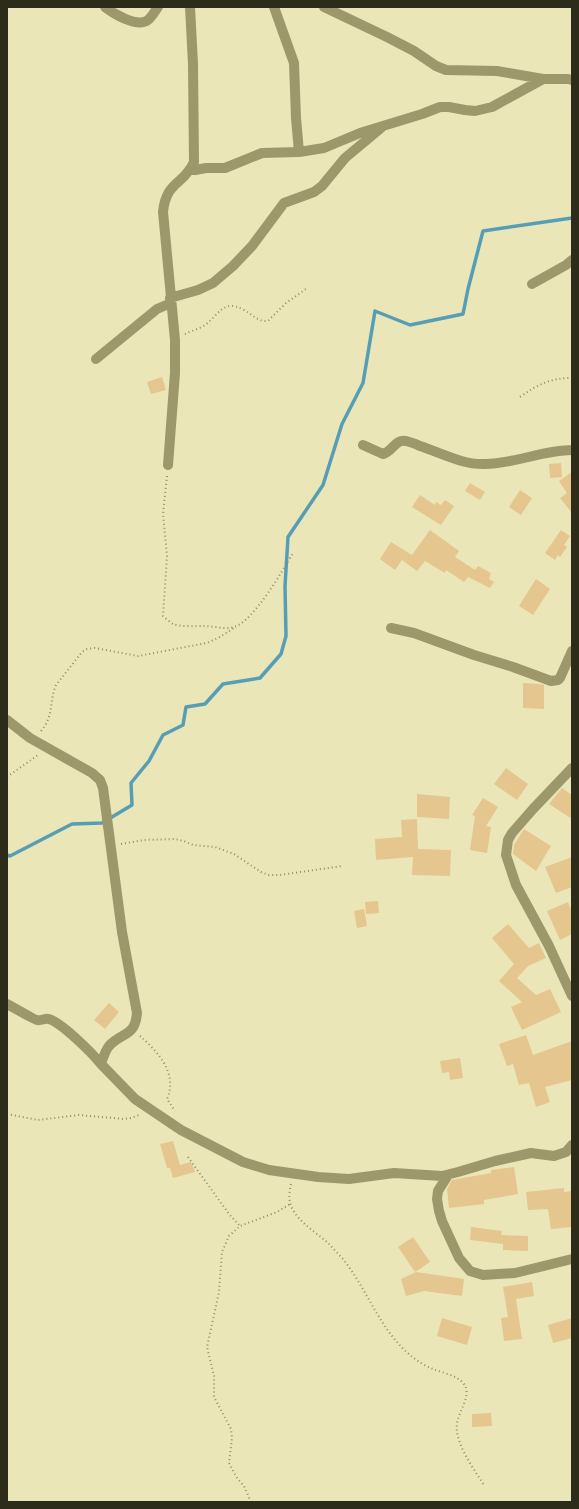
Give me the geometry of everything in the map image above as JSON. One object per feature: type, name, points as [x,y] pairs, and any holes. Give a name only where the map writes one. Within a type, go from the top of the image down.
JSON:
[{"type":"street","points":[[105,7],[116,15],[132,21],[142,22],[150,19],[158,7]]},
{"type":"street","points":[[168,465],[175,374],[175,340],[164,230],[164,204],[166,196],[170,190],[191,170],[194,162],[195,148],[190,7]]},
{"type":"street","points":[[274,7],[294,63],[298,152]]},
{"type":"street","points":[[324,7],[387,37],[414,51],[436,66],[446,70],[497,71],[543,79],[572,80]]},
{"type":"street","points":[[191,170],[226,168],[262,153],[298,152],[324,148],[360,133],[440,107],[475,111],[492,107],[543,79]]},
{"type":"street","points":[[96,359],[157,309],[171,300],[214,283],[252,246],[284,203],[314,192],[322,186],[345,158],[384,126]]},
{"type":"street","points":[[532,284],[566,265],[572,260]]},
{"type":"street","points":[[363,445],[383,454],[395,444],[405,441],[454,458],[483,464],[501,463],[572,450]]},
{"type":"street","points":[[391,628],[414,633],[551,681],[558,680],[560,678],[572,651]]},
{"type":"street","points":[[7,720],[30,738],[92,773],[100,780],[103,788],[122,932],[137,1013],[133,1029],[110,1046],[103,1056],[102,1064]]},
{"type":"street","points":[[572,768],[512,833],[508,840],[506,855],[516,885],[549,946],[572,996]]},
{"type":"street","points":[[7,1004],[36,1020],[46,1019],[55,1022],[88,1048],[126,1091],[149,1110],[185,1132],[242,1162],[263,1169],[324,1178],[349,1179],[394,1173],[436,1176],[448,1175],[494,1161],[531,1153],[554,1156],[570,1151]]},
{"type":"street","points":[[448,1175],[438,1191],[437,1199],[439,1211],[459,1258],[470,1271],[483,1275],[515,1273],[572,1259]]},
{"type":"path","points":[[175,340],[205,324],[217,312],[225,307],[238,307],[259,320],[268,321],[286,303],[306,288]]},
{"type":"path","points":[[520,397],[536,386],[548,381],[572,378]]},
{"type":"path","points":[[168,465],[164,514],[167,556],[163,616],[173,624],[214,626],[224,628],[236,627]]},
{"type":"path","points":[[30,738],[42,731],[51,714],[53,691],[56,685],[82,652],[87,649],[95,648],[138,656],[207,643],[218,638],[248,618],[273,587],[293,553]]},
{"type":"path","points":[[7,777],[47,748]]},
{"type":"path","points":[[110,845],[144,840],[175,839],[184,841],[193,846],[215,847],[234,854],[261,872],[269,875],[280,875],[342,866]]},
{"type":"path","points":[[133,1029],[154,1048],[164,1062],[170,1076],[171,1086],[167,1098],[175,1111]]},
{"type":"path","points":[[7,1114],[38,1120],[79,1115],[124,1119],[131,1118],[149,1110]]},
{"type":"path","points":[[188,1157],[224,1209],[240,1226]]},
{"type":"path","points":[[293,1173],[289,1195],[290,1204],[294,1212],[329,1244],[343,1260],[396,1342],[419,1362],[432,1369],[458,1378],[465,1385],[465,1398],[457,1423],[457,1434],[464,1452],[484,1485]]},
{"type":"path","points":[[251,1502],[244,1486],[237,1478],[229,1463],[232,1438],[231,1429],[214,1397],[214,1376],[206,1347],[219,1292],[222,1252],[229,1236],[240,1226],[277,1212],[290,1204]]},
{"type":"building","points":[[162,377],[166,390],[151,394],[147,382]]},
{"type":"building","points":[[561,463],[562,477],[550,478],[549,464]]},
{"type":"building","points":[[572,472],[572,513],[560,498],[567,493],[559,481]]},
{"type":"building","points":[[470,483],[485,492],[480,500],[465,491]]},
{"type":"building","points":[[520,490],[532,498],[521,515],[509,507]]},
{"type":"building","points":[[420,495],[435,505],[436,502],[441,505],[445,500],[454,506],[441,525],[412,507]]},
{"type":"building","points":[[430,530],[459,551],[455,557],[475,570],[478,566],[491,573],[489,579],[494,582],[490,588],[468,577],[464,582],[446,570],[445,573],[425,561],[417,571],[402,560],[395,570],[380,559],[391,542],[412,555]]},
{"type":"building","points":[[561,530],[570,536],[564,545],[567,547],[560,557],[558,555],[555,560],[545,553]]},
{"type":"building","points":[[536,579],[550,589],[533,615],[519,606]]},
{"type":"building","points":[[523,683],[544,685],[544,709],[523,708]]},
{"type":"building","points":[[506,768],[528,784],[517,800],[494,784]]},
{"type":"building","points":[[562,788],[572,795],[572,819],[549,804]]},
{"type":"building","points":[[417,794],[450,797],[449,819],[417,817]]},
{"type":"building","points":[[483,798],[498,807],[486,826],[491,827],[487,853],[470,850],[475,816],[472,815]]},
{"type":"building","points":[[417,819],[418,849],[451,850],[450,876],[412,875],[413,857],[376,860],[375,839],[402,837],[401,820]]},
{"type":"building","points":[[524,829],[551,846],[536,871],[513,854],[514,845]]},
{"type":"building","points":[[572,857],[572,887],[556,893],[545,867]]},
{"type":"building","points":[[378,901],[379,913],[366,914],[365,902]]},
{"type":"building","points":[[568,902],[572,912],[572,934],[560,940],[547,911]]},
{"type":"building","points":[[364,909],[367,926],[357,928],[354,911]]},
{"type":"building","points":[[508,924],[529,948],[539,943],[546,958],[528,966],[517,978],[536,995],[550,989],[561,1012],[522,1030],[511,1007],[522,1002],[499,981],[514,964],[492,938]]},
{"type":"building","points":[[109,1003],[119,1012],[105,1029],[94,1020]]},
{"type":"building","points":[[526,1035],[533,1055],[572,1041],[572,1080],[545,1087],[550,1102],[536,1107],[529,1083],[519,1085],[513,1064],[507,1066],[499,1044]]},
{"type":"building","points":[[460,1058],[463,1078],[450,1080],[449,1072],[442,1073],[440,1061]]},
{"type":"building","points":[[173,1141],[180,1165],[191,1162],[195,1172],[173,1178],[170,1168],[167,1168],[160,1144]]},
{"type":"building","points":[[514,1167],[518,1194],[484,1200],[484,1204],[449,1208],[447,1189],[452,1180],[491,1173],[491,1170]]},
{"type":"building","points":[[564,1188],[564,1192],[572,1191],[572,1227],[551,1229],[548,1209],[528,1210],[526,1192]]},
{"type":"building","points":[[471,1227],[502,1231],[501,1235],[528,1236],[528,1251],[503,1250],[503,1244],[470,1240]]},
{"type":"building","points":[[413,1237],[430,1262],[415,1272],[398,1247]]},
{"type":"building","points":[[416,1272],[464,1279],[462,1296],[424,1291],[406,1296],[401,1279]]},
{"type":"building","points":[[532,1282],[534,1296],[516,1299],[522,1339],[504,1341],[501,1318],[508,1317],[503,1287]]},
{"type":"building","points":[[442,1318],[472,1327],[467,1345],[437,1336]]},
{"type":"building","points":[[572,1318],[572,1338],[553,1343],[548,1325]]},
{"type":"building","points":[[491,1413],[492,1426],[472,1427],[472,1414]]},
{"type":"waterway","points":[[7,855],[10,856],[72,824],[102,823],[132,805],[131,783],[149,761],[163,735],[183,725],[186,707],[205,704],[223,684],[260,678],[281,654],[286,636],[285,586],[288,537],[323,485],[342,424],[363,383],[375,311],[410,325],[463,314],[483,231],[572,218]]}]
